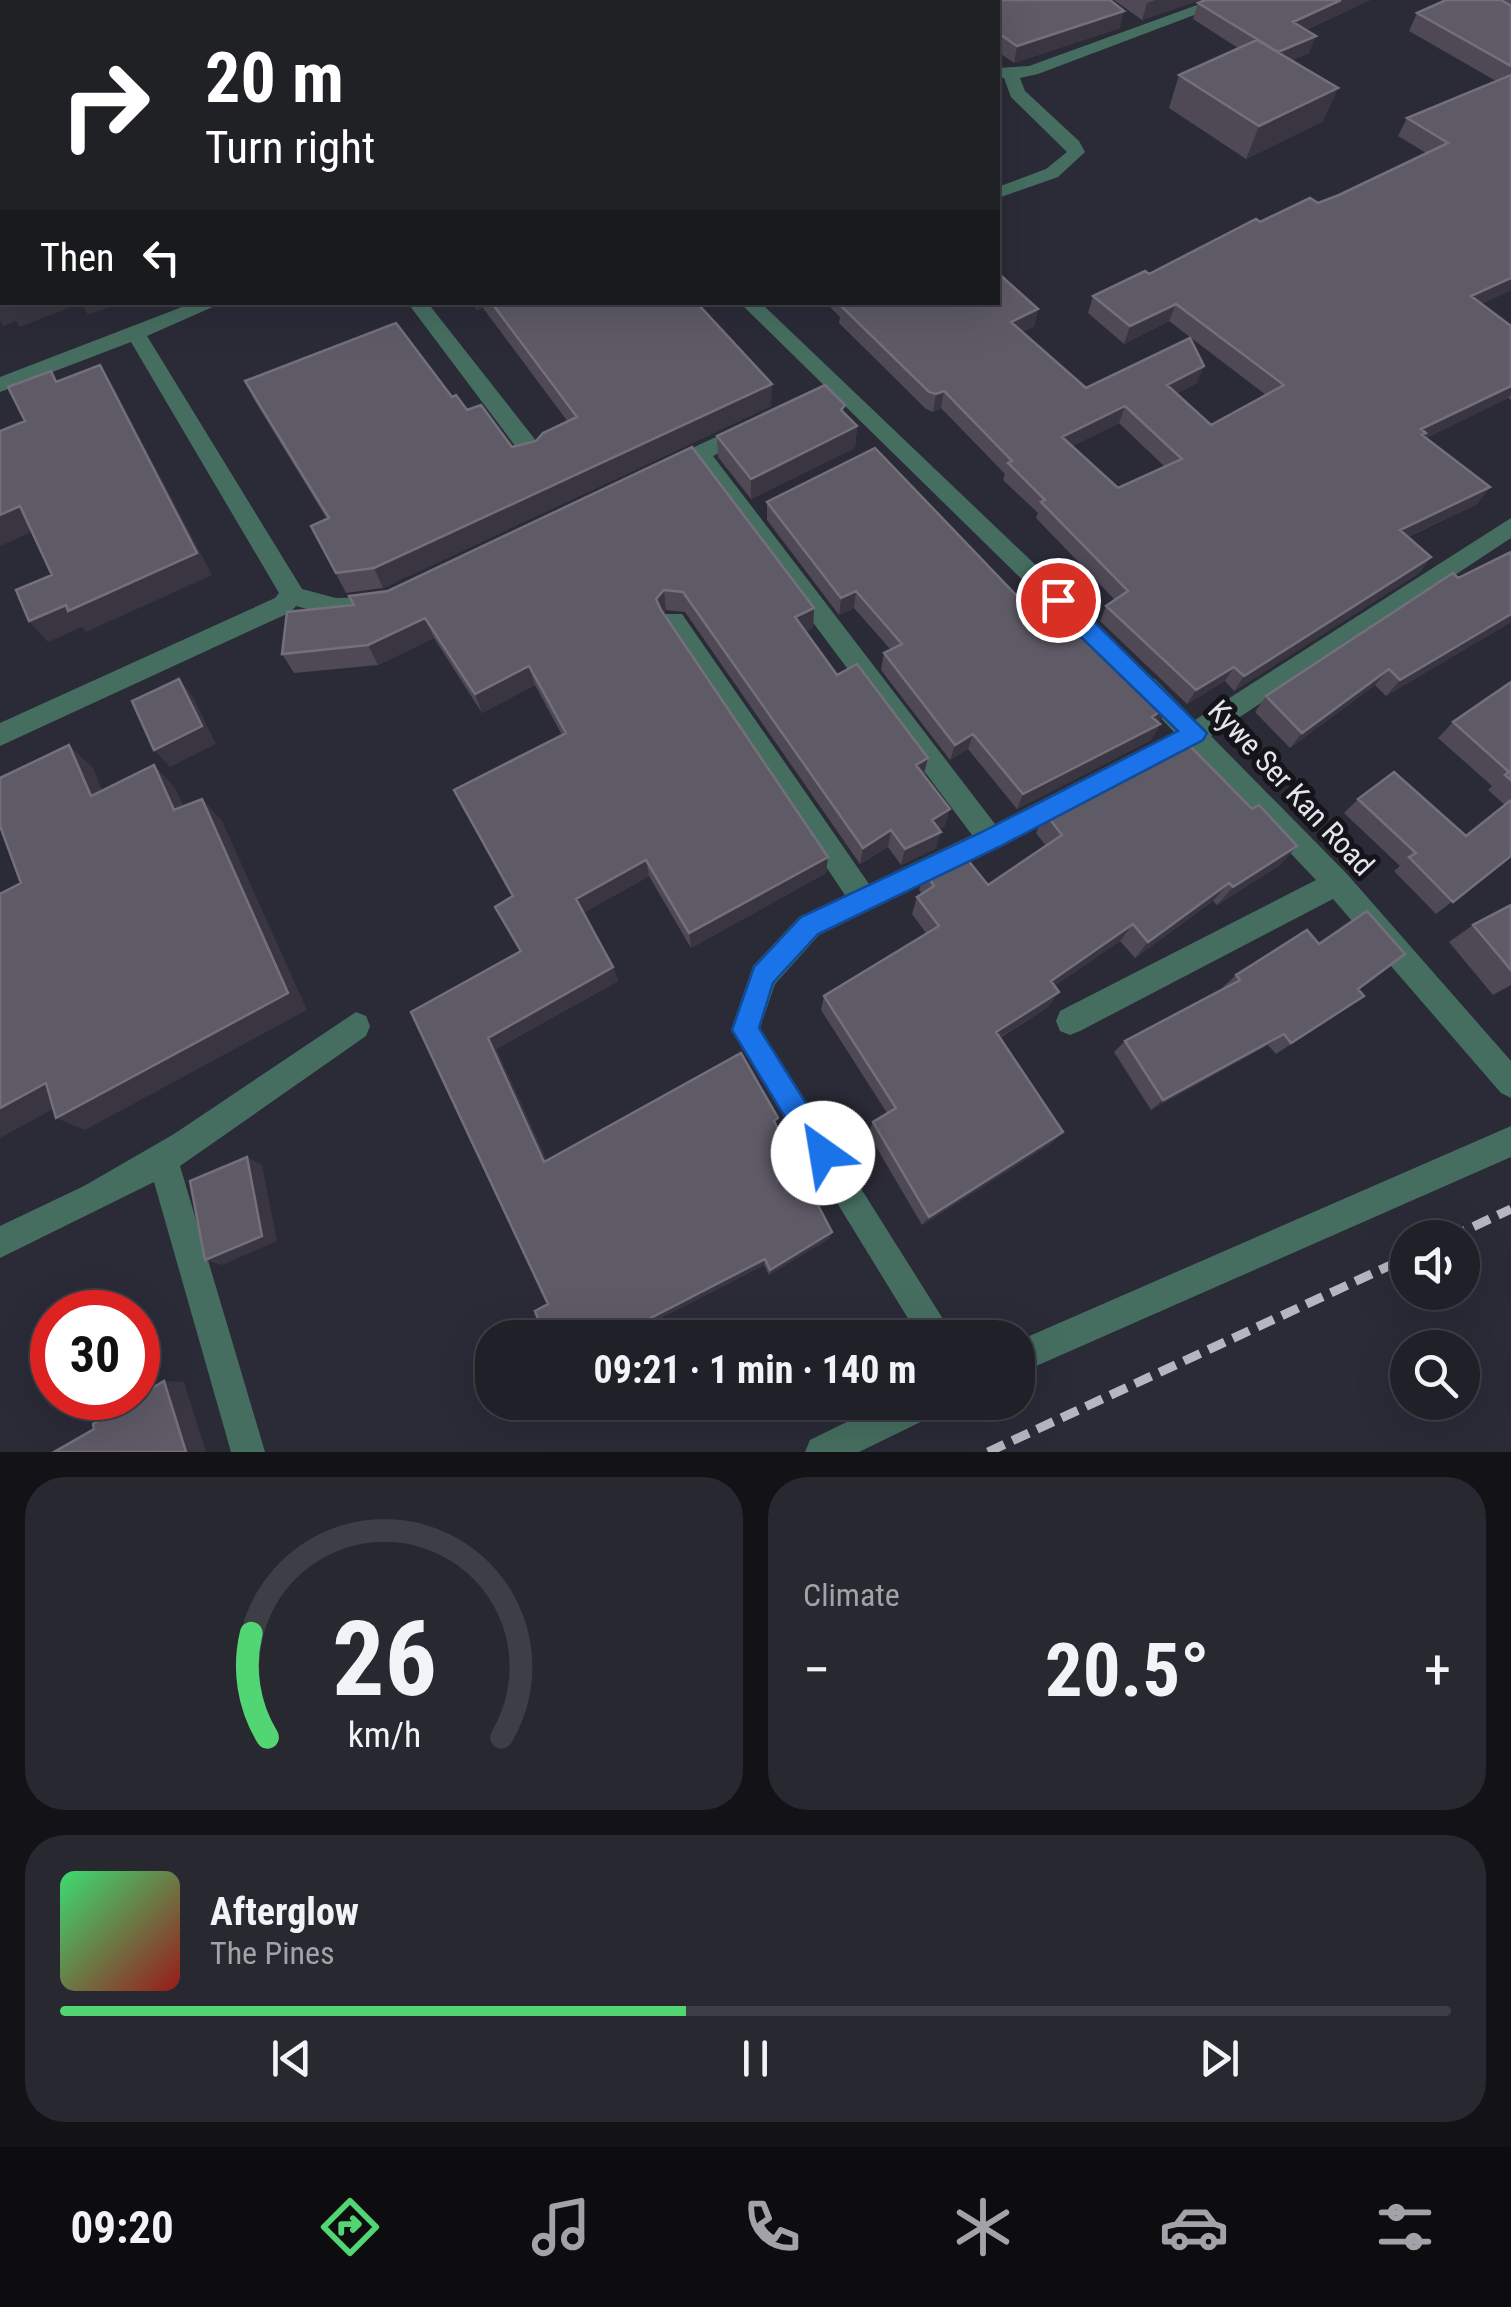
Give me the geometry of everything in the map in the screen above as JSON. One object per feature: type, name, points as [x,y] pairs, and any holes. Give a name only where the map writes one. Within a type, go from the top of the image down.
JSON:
[{"type":"street","points":[[1000,192],[1072,160],[1076,152],[1017,93],[1004,74],[1134,26],[1226,0]]},
{"type":"street","points":[[0,384],[208,305]]},
{"type":"street","points":[[418,305],[533,453]]},
{"type":"street","name":"Kywe Ser Kan Road","points":[[751,305],[828,392],[1195,733],[1338,883],[1511,1083]]},
{"type":"street","points":[[0,735],[283,606],[291,595],[290,586],[135,333]]},
{"type":"street","points":[[647,478],[768,420]]},
{"type":"street","points":[[700,454],[754,512],[991,840]]},
{"type":"street","points":[[928,1320],[745,1030],[763,976],[810,926],[991,840],[1195,733],[1511,527]]},
{"type":"street","points":[[291,595],[336,608],[386,600]]},
{"type":"street","points":[[674,621],[863,898]]},
{"type":"street","points":[[1070,1020],[1338,883]]},
{"type":"street","points":[[0,1242],[49,1222],[162,1161],[268,1092],[356,1026]]},
{"type":"street","points":[[1035,1350],[1511,1140]]},
{"type":"street","points":[[162,1161],[248,1452]]},
{"type":"street","points":[[822,1452],[888,1420]]},
{"type":"building","points":[[1000,0],[1110,0],[1124,11],[1017,46],[1001,35]]},
{"type":"building","points":[[1341,0],[1293,22],[1316,36],[1278,52],[1198,3]]},
{"type":"building","points":[[1446,0],[1501,0],[1511,6],[1511,66],[1417,13]]},
{"type":"building","points":[[1257,40],[1338,88],[1259,126],[1179,75]]},
{"type":"building","points":[[1511,75],[1511,278],[1471,296],[1511,326],[1511,386],[1421,429],[1426,433],[1422,435],[1490,487],[1400,530],[1431,557],[1244,676],[1234,667],[1196,690],[1106,606],[1128,591],[1041,502],[1045,500],[1008,463],[1012,461],[944,391],[929,392],[840,305],[1000,305],[1000,275],[1038,309],[1011,322],[1086,388],[1190,338],[1204,366],[1167,385],[1211,425],[1284,385],[1176,304],[1130,326],[1093,296],[1145,271],[1149,274],[1256,219],[1260,222],[1310,198],[1318,203],[1339,195],[1448,143],[1407,118]],"holes":[[[1125,406],[1182,459],[1118,488],[1062,437]]]},
{"type":"building","points":[[493,305],[699,305],[772,384],[374,568],[336,573],[311,526],[329,518],[245,381],[396,323],[452,397],[456,395],[467,410],[481,405],[512,447],[536,441],[543,433],[577,417]]},
{"type":"building","points":[[100,365],[197,553],[68,611],[66,605],[29,621],[16,590],[52,575],[20,506],[0,515],[0,431],[25,421],[8,387],[51,371],[56,382]]},
{"type":"building","points":[[825,385],[845,405],[841,410],[857,426],[751,479],[717,436]]},
{"type":"building","points":[[692,447],[814,608],[795,617],[837,675],[857,664],[928,758],[916,765],[950,809],[932,820],[941,832],[905,849],[891,830],[863,848],[683,592],[664,590],[656,599],[661,610],[828,857],[689,933],[646,860],[576,899],[613,967],[488,1038],[544,1162],[741,1053],[778,1118],[774,1121],[832,1232],[770,1270],[765,1259],[647,1320],[538,1320],[535,1311],[548,1304],[411,1012],[521,951],[495,907],[513,896],[454,790],[566,733],[529,666],[475,694],[425,618],[368,645],[282,654],[287,612],[354,605],[349,596],[388,591]]},
{"type":"building","points":[[875,448],[1017,596],[1036,587],[1071,628],[1081,621],[1169,705],[1152,717],[1160,724],[1023,794],[973,734],[955,745],[884,653],[902,644],[856,591],[841,598],[767,502]]},
{"type":"building","points":[[1511,552],[1511,614],[1400,680],[1389,669],[1302,733],[1266,696],[1453,573],[1458,578]]},
{"type":"building","points":[[179,679],[202,726],[154,750],[132,701]]},
{"type":"building","points":[[1511,682],[1511,780],[1505,775],[1509,772],[1453,722]]},
{"type":"building","points":[[1185,741],[1252,809],[1259,805],[1297,846],[1233,887],[1229,883],[1148,942],[1133,924],[1051,981],[1059,992],[996,1032],[1063,1132],[929,1217],[873,1122],[896,1108],[824,996],[939,926],[917,897],[934,886],[925,872],[963,854],[988,885],[1062,835],[1045,813]]},
{"type":"building","points":[[69,745],[91,796],[154,765],[174,810],[202,799],[288,993],[56,1118],[46,1083],[0,1108],[0,894],[21,883],[0,826],[0,778]]},
{"type":"building","points":[[1394,772],[1466,836],[1511,800],[1511,856],[1453,902],[1409,857],[1416,853],[1358,799]]},
{"type":"building","points":[[1511,905],[1511,970],[1473,925]]},
{"type":"building","points":[[1367,911],[1405,954],[1358,989],[1364,996],[1291,1043],[1284,1034],[1163,1100],[1125,1041],[1240,980],[1236,975],[1307,930],[1319,944]]},
{"type":"building","points":[[247,1157],[262,1236],[205,1260],[190,1181]]},
{"type":"building","points":[[164,1381],[186,1452],[54,1452],[94,1429],[93,1424],[100,1420],[160,1420],[160,1383]]},
{"type":"railway","points":[[1480,1224],[1511,1209]]},
{"type":"railway","points":[[988,1452],[1390,1265]]},
{"type":"route","points":[[823,1153],[745,1030],[763,976],[810,926],[991,840],[1195,733],[1058,600]]}]
